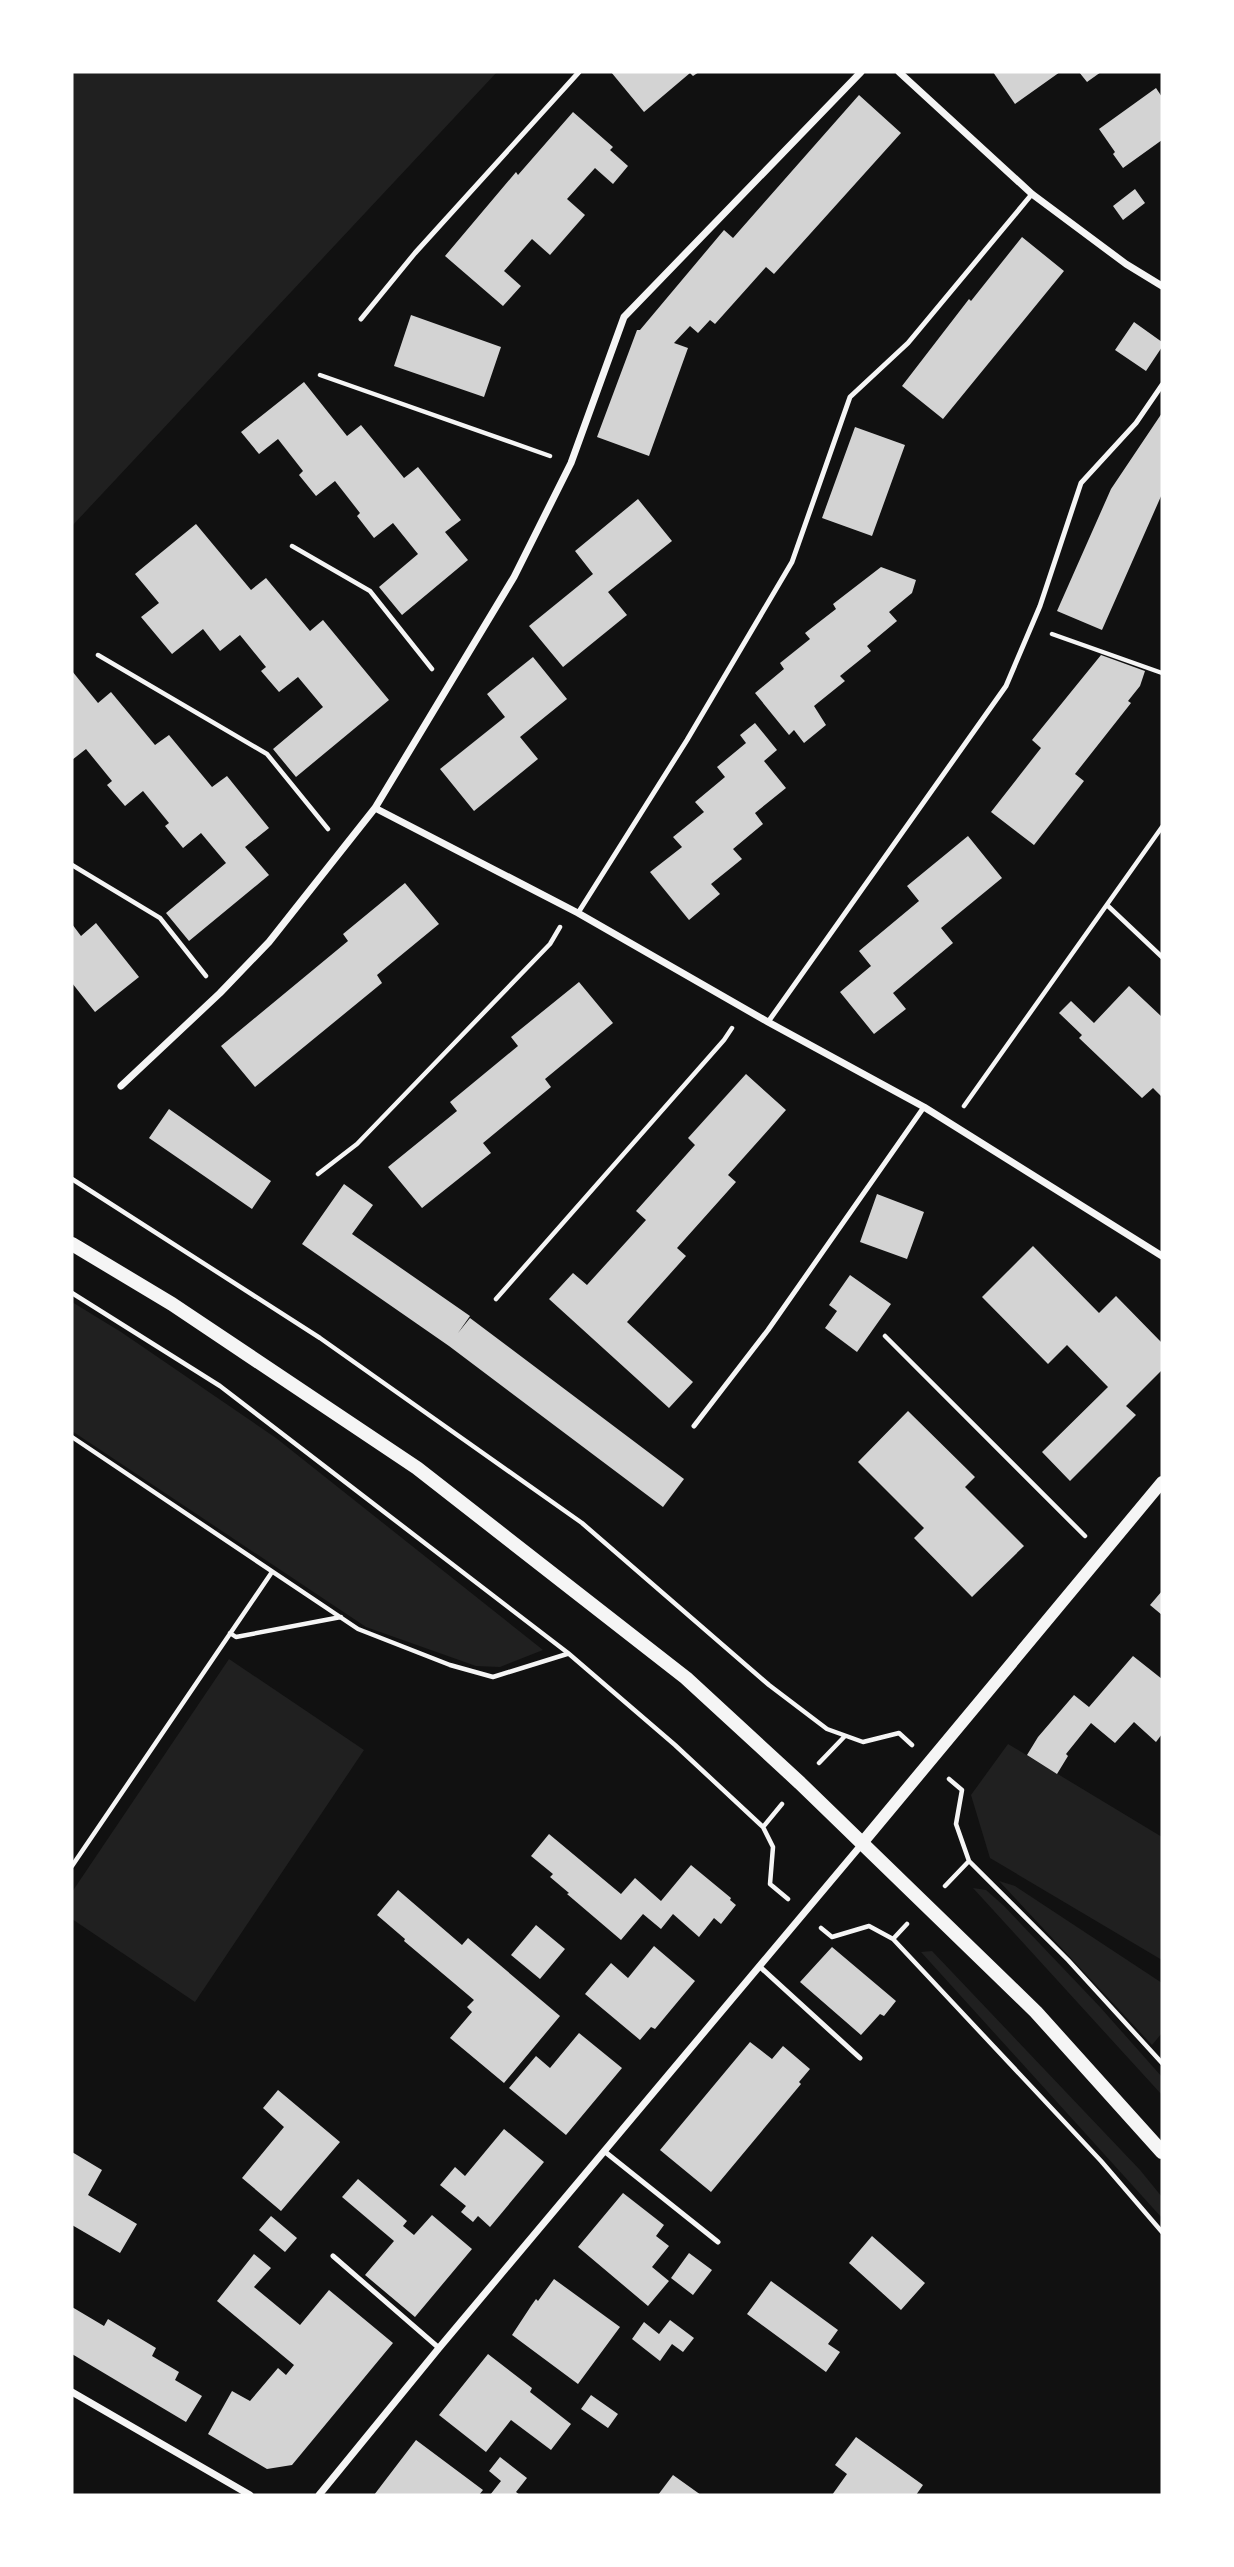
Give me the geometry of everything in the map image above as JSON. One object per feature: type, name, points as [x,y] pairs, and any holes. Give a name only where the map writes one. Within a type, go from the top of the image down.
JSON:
[{"type":"main road","points":[[72,1244],[172,1304],[417,1468],[686,1678],[800,1783],[1036,2012],[1162,2152]]},
{"type":"street","points":[[121,1086],[270,942],[375,807],[514,577],[571,463],[624,317],[861,72]]},
{"type":"street","points":[[900,72],[1032,194],[1126,264],[1162,286]]},
{"type":"street","points":[[375,807],[574,912],[924,1107],[1162,1256]]},
{"type":"street","points":[[319,2495],[1162,1482]]},
{"type":"street","points":[[72,2392],[250,2495]]},
{"type":"lane","points":[[361,319],[415,253],[579,72]]},
{"type":"lane","points":[[574,912],[687,740],[792,562],[850,397],[908,343],[1032,194]]},
{"type":"lane","points":[[768,1022],[1006,686],[1041,606],[1081,483],[1136,423],[1162,385]]},
{"type":"lane","points":[[694,1426],[768,1330],[924,1107]]},
{"type":"lane","points":[[758,1965],[860,2058]]},
{"type":"lane","points":[[604,2151],[718,2242]]},
{"type":"lane","points":[[333,2256],[439,2348]]},
{"type":"path","points":[[320,375],[571,463]]},
{"type":"path","points":[[292,546],[370,591],[448,689]]},
{"type":"path","points":[[1031,627],[1162,673]]},
{"type":"path","points":[[97,655],[267,754],[344,848]]},
{"type":"path","points":[[951,1125],[1162,827]]},
{"type":"path","points":[[72,865],[160,918],[219,993]]},
{"type":"path","points":[[1107,905],[1162,957]]},
{"type":"path","points":[[318,1174],[356,1144],[550,944],[574,912]]},
{"type":"path","points":[[496,1299],[724,1040],[745,1009]]},
{"type":"path","points":[[72,1179],[320,1338],[582,1523],[769,1685],[827,1729],[863,1742],[899,1733],[962,1790],[956,1824],[969,1861],[1068,1960],[1162,2063]]},
{"type":"path","points":[[72,1293],[220,1387],[568,1653],[675,1745],[763,1827],[773,1847],[770,1884],[832,1937],[869,1926],[893,1939],[1091,2151],[1162,2232]]},
{"type":"path","points":[[885,1335],[1102,1553]]},
{"type":"path","points":[[72,1437],[358,1629],[408,1650],[493,1677],[568,1653]]},
{"type":"path","points":[[72,1866],[272,1572]]},
{"type":"path","points":[[230,1633],[236,1637],[342,1617]]},
{"type":"shaded area","points":[[72,72],[497,72],[72,526]]},
{"type":"shaded area","points":[[72,1302],[121,1332],[276,1438],[543,1650],[500,1667],[476,1666],[366,1627],[72,1431]]},
{"type":"shaded area","points":[[229,1659],[364,1750],[195,2002],[72,1919],[72,1892]]},
{"type":"shaded area","points":[[1008,1744],[1162,1837],[1162,1960],[990,1858],[971,1795]]},
{"type":"shaded area","points":[[999,1881],[1015,1886],[1162,1983],[1162,2033],[1152,2045]]},
{"type":"shaded area","points":[[973,1888],[986,1890],[1004,1906],[1100,2007],[1162,2077],[1162,2095]]},
{"type":"shaded area","points":[[932,1951],[1140,2170],[1162,2197],[1162,2218],[921,1952]]},
{"type":"building","points":[[611,72],[699,72],[693,76],[690,73],[644,112]]},
{"type":"building","points":[[993,72],[1060,72],[1015,104]]},
{"type":"building","points":[[1079,72],[1101,72],[1087,82]]},
{"type":"building","points":[[1156,88],[1162,97],[1162,140],[1123,168],[1099,129]]},
{"type":"building","points":[[859,95],[901,133],[774,274],[766,267],[715,324],[710,320],[698,333],[690,326],[674,343],[688,348],[649,456],[597,437],[637,330],[640,330],[724,230],[733,238]]},
{"type":"building","points":[[573,112],[613,147],[610,150],[628,166],[613,184],[595,168],[567,199],[585,215],[550,255],[532,239],[504,271],[521,286],[503,306],[445,256],[516,172],[518,175]]},
{"type":"building","points":[[1135,189],[1145,203],[1123,220],[1113,206]]},
{"type":"building","points":[[1022,237],[1064,271],[943,419],[902,386],[969,299],[971,301]]},
{"type":"building","points":[[411,315],[501,347],[484,397],[394,366]]},
{"type":"building","points":[[1134,322],[1162,342],[1162,347],[1146,371],[1115,350]]},
{"type":"building","points":[[304,382],[347,436],[361,425],[404,478],[418,467],[461,520],[445,532],[468,560],[402,615],[379,587],[418,554],[393,523],[374,538],[357,516],[360,513],[335,481],[316,496],[299,475],[303,471],[278,439],[259,454],[241,432]]},
{"type":"building","points":[[1162,413],[1162,494],[1102,630],[1057,611],[1111,489]]},
{"type":"building","points":[[855,427],[905,445],[872,536],[822,518]]},
{"type":"building","points":[[638,499],[672,541],[608,592],[627,615],[563,667],[529,626],[593,574],[575,551]]},
{"type":"building","points":[[196,524],[251,590],[266,578],[310,631],[323,620],[389,700],[296,777],[273,749],[323,707],[298,677],[279,692],[261,671],[266,667],[240,635],[220,651],[203,629],[172,654],[141,617],[159,603],[135,574]]},
{"type":"building","points":[[881,567],[916,580],[912,593],[889,612],[897,621],[867,646],[871,651],[840,676],[845,681],[814,706],[826,725],[804,743],[794,730],[789,735],[755,693],[784,669],[780,663],[810,639],[805,633],[836,609],[833,604]]},
{"type":"building","points":[[1101,655],[1145,671],[1140,686],[1128,701],[1131,703],[1075,774],[1084,781],[1034,845],[991,812],[1041,748],[1032,740]]},
{"type":"building","points":[[533,657],[567,699],[520,737],[538,759],[474,811],[440,769],[505,717],[487,694]]},
{"type":"building","points":[[72,671],[98,703],[111,692],[155,745],[169,735],[212,787],[227,776],[269,828],[245,847],[269,875],[189,941],[166,913],[226,863],[201,833],[183,848],[165,826],[169,823],[143,791],[125,806],[107,785],[112,781],[86,749],[72,760]]},
{"type":"building","points":[[755,723],[777,750],[764,761],[786,788],[755,813],[763,824],[733,849],[742,859],[711,884],[720,894],[689,920],[650,872],[682,847],[673,837],[704,812],[695,802],[725,777],[717,767],[746,743],[740,735]]},
{"type":"building","points":[[968,836],[1002,878],[941,928],[953,943],[893,993],[906,1009],[874,1034],[840,992],[871,966],[859,951],[919,901],[907,886]]},
{"type":"building","points":[[405,883],[439,924],[377,975],[382,983],[255,1087],[221,1046],[348,941],[343,934]]},
{"type":"building","points":[[96,923],[139,977],[95,1012],[72,983],[72,924],[81,936]]},
{"type":"building","points":[[579,982],[613,1023],[545,1079],[551,1087],[483,1143],[491,1153],[422,1208],[388,1167],[457,1111],[450,1102],[518,1046],[511,1037]]},
{"type":"building","points":[[1129,986],[1162,1017],[1162,1097],[1153,1088],[1142,1098],[1079,1038],[1082,1035],[1059,1013],[1071,1001],[1094,1023]]},
{"type":"building","points":[[746,1074],[786,1110],[728,1175],[736,1182],[677,1248],[686,1256],[627,1322],[693,1382],[669,1408],[549,1299],[573,1273],[587,1285],[646,1220],[636,1211],[695,1145],[688,1138]]},
{"type":"building","points":[[169,1109],[271,1181],[252,1209],[149,1138]]},
{"type":"building","points":[[344,1184],[373,1205],[352,1234],[470,1316],[458,1333],[470,1318],[684,1479],[663,1507],[449,1346],[302,1244]]},
{"type":"building","points":[[877,1194],[924,1212],[907,1259],[860,1242]]},
{"type":"building","points":[[1033,1246],[1099,1313],[1116,1296],[1162,1343],[1162,1370],[1126,1406],[1136,1415],[1070,1481],[1042,1452],[1108,1387],[1067,1345],[1048,1364],[982,1297]]},
{"type":"building","points":[[850,1275],[891,1304],[857,1352],[825,1328],[837,1311],[829,1305]]},
{"type":"building","points":[[908,1411],[975,1477],[965,1487],[1024,1546],[972,1597],[914,1538],[924,1528],[858,1462]]},
{"type":"building","points":[[1162,1591],[1162,1615],[1150,1605]]},
{"type":"building","points":[[1133,1656],[1162,1679],[1162,1734],[1156,1742],[1134,1722],[1115,1743],[1091,1723],[1066,1754],[1068,1756],[1057,1774],[1027,1755],[1038,1737],[1074,1695],[1089,1707]]},
{"type":"building","points":[[549,1834],[621,1894],[635,1878],[661,1901],[691,1865],[736,1905],[721,1924],[714,1918],[699,1937],[673,1914],[661,1929],[643,1914],[621,1940],[567,1894],[569,1893],[550,1877],[553,1874],[531,1856]]},
{"type":"building","points":[[398,1890],[462,1945],[468,1938],[560,2016],[504,2083],[450,2038],[472,2012],[467,2007],[474,2000],[377,1915]]},
{"type":"building","points":[[536,1925],[565,1949],[540,1979],[511,1955]]},
{"type":"building","points":[[654,1946],[695,1981],[655,2029],[651,2027],[640,2040],[585,1994],[611,1963],[628,1978]]},
{"type":"building","points":[[832,1947],[896,2001],[884,2016],[880,2014],[861,2035],[800,1982]]},
{"type":"building","points":[[579,2033],[622,2068],[566,2135],[509,2088],[536,2056],[550,2068]]},
{"type":"building","points":[[750,2042],[772,2059],[783,2046],[810,2069],[799,2082],[801,2084],[711,2192],[660,2150]]},
{"type":"building","points":[[278,2090],[340,2142],[281,2211],[242,2178],[284,2127],[263,2108]]},
{"type":"building","points":[[504,2129],[544,2162],[490,2227],[478,2216],[473,2222],[461,2212],[466,2206],[440,2185],[455,2167],[465,2176]]},
{"type":"building","points":[[72,2152],[102,2170],[88,2195],[137,2224],[120,2253],[72,2225]]},
{"type":"building","points":[[358,2179],[407,2221],[403,2226],[414,2235],[432,2215],[472,2249],[415,2317],[365,2275],[394,2241],[342,2197]]},
{"type":"building","points":[[623,2193],[664,2225],[656,2236],[669,2246],[652,2267],[669,2281],[648,2306],[578,2247]]},
{"type":"building","points":[[271,2216],[297,2238],[285,2252],[259,2230]]},
{"type":"building","points":[[872,2236],[925,2283],[901,2310],[849,2263]]},
{"type":"building","points":[[689,2253],[712,2270],[693,2295],[671,2278]]},
{"type":"building","points":[[254,2254],[271,2268],[254,2287],[300,2325],[329,2290],[393,2343],[292,2465],[267,2469],[208,2434],[232,2391],[250,2401],[278,2368],[286,2375],[294,2365],[217,2301]]},
{"type":"building","points":[[554,2279],[620,2327],[578,2384],[512,2335],[536,2299],[538,2301]]},
{"type":"building","points":[[771,2281],[838,2330],[828,2344],[840,2352],[826,2372],[747,2314]]},
{"type":"building","points":[[72,2307],[104,2326],[108,2319],[156,2348],[152,2356],[179,2372],[175,2380],[202,2396],[186,2422],[72,2354]]},
{"type":"building","points":[[670,2320],[694,2338],[683,2352],[672,2344],[660,2361],[632,2339],[644,2322],[659,2334]]},
{"type":"building","points":[[488,2354],[532,2388],[530,2392],[571,2424],[551,2450],[511,2420],[486,2452],[439,2415]]},
{"type":"building","points":[[591,2395],[618,2414],[608,2428],[581,2409]]},
{"type":"building","points":[[856,2437],[923,2485],[916,2495],[832,2495],[847,2474],[835,2465]]},
{"type":"building","points":[[416,2440],[483,2490],[479,2495],[374,2495]]},
{"type":"building","points":[[500,2457],[527,2478],[516,2492],[520,2495],[490,2495],[501,2481],[489,2471]]},
{"type":"building","points":[[673,2475],[701,2495],[658,2495]]}]
